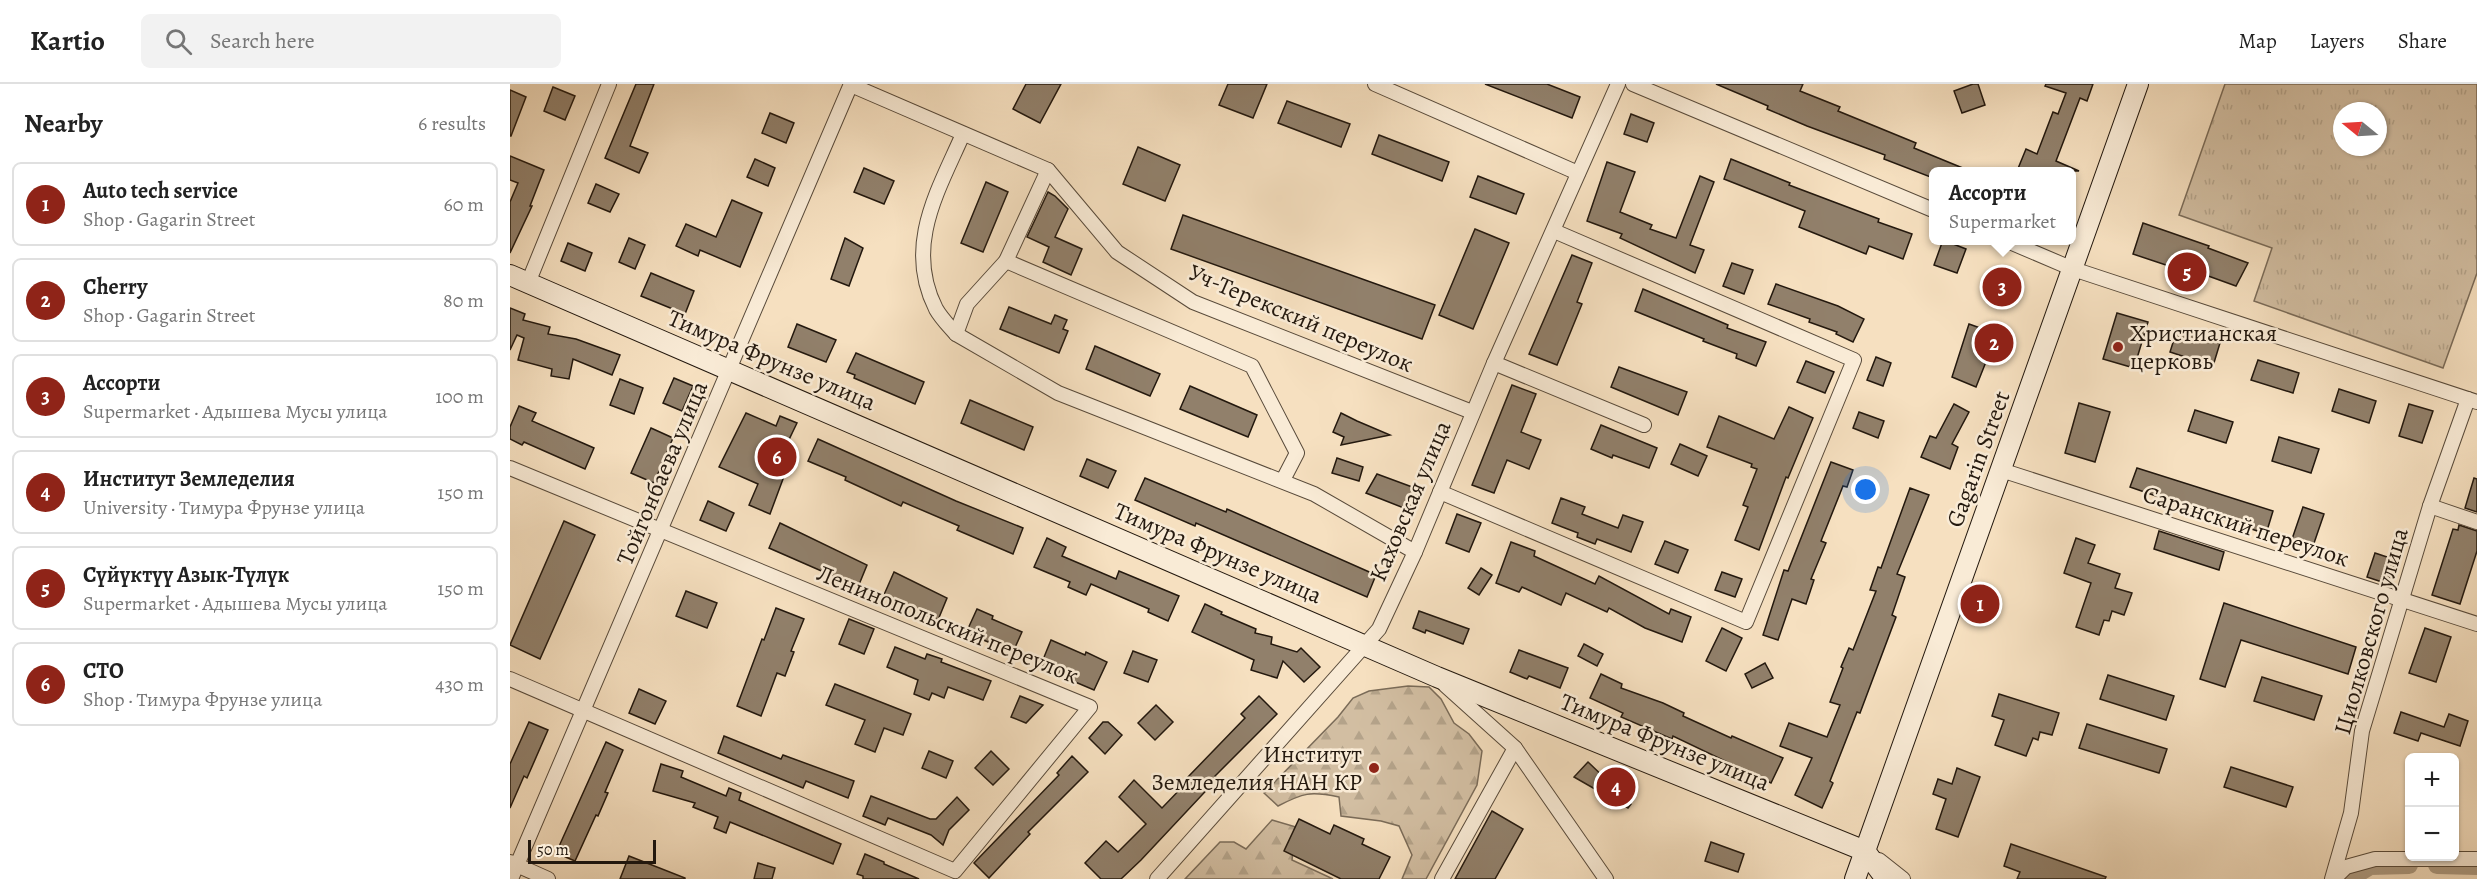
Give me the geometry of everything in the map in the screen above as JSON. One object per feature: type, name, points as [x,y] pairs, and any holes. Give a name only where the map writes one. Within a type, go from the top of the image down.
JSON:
[{"type":"main road","name":"Gagarin Street","points":[[1855,879],[2138,84]]},
{"type":"main road","name":"Тимура Фрунзе улица","points":[[519,279],[1437,677],[1865,851]]},
{"type":"main road","points":[[1865,851],[1886,879]]},
{"type":"street","points":[[519,279],[608,87],[593,84]]},
{"type":"street","points":[[1375,84],[1578,173]]},
{"type":"street","name":"Каховская улица","points":[[1157,879],[1379,629],[1415,552],[1472,412],[1618,84]]},
{"type":"street","points":[[1632,84],[1929,208]]},
{"type":"street","name":"Уч-Терекский переулок","points":[[851,85],[1048,170],[1117,252],[1192,302],[1472,412]]},
{"type":"street","name":"Тойгонбаева улица","points":[[511,879],[513,864],[661,531],[851,85]]},
{"type":"street","points":[[963,134],[931,208],[922,249],[924,271],[931,295],[937,310],[956,334],[1058,393],[1283,480],[1314,494],[1415,552]]},
{"type":"street","points":[[956,334],[967,304],[1006,261],[1048,170]]},
{"type":"street","points":[[1440,492],[1746,622],[1854,360],[1554,231]]},
{"type":"street","points":[[2017,245],[2073,269],[2472,401]]},
{"type":"street","points":[[1006,261],[1252,366],[1297,453],[1283,480]]},
{"type":"street","points":[[1494,363],[1644,425]]},
{"type":"street","name":"Циолковского улица","points":[[2333,879],[2351,813],[2362,731],[2430,506],[2472,401]]},
{"type":"street","name":"Ленинопольский переулок","points":[[510,468],[1090,707],[955,871],[510,679]]},
{"type":"street","name":"Саранский переулок","points":[[2001,471],[2477,624]]},
{"type":"street","points":[[2430,506],[2477,522]]},
{"type":"street","points":[[1437,677],[1515,748],[1606,879]]},
{"type":"street","points":[[1442,879],[1515,748]]},
{"type":"street","name":"Тимура Фрунзе улица","points":[[1865,851],[1903,879]]},
{"type":"street","points":[[2333,879],[2346,867],[2375,859],[2477,859]]},
{"type":"street","points":[[513,864],[548,879]]},
{"type":"green space","points":[[2225,84],[2477,84],[2477,273],[2443,368],[2254,301],[2272,248],[2179,215]]},
{"type":"green space","points":[[1408,686],[1429,687],[1441,699],[1454,723],[1469,734],[1482,751],[1477,785],[1426,879],[1402,879],[1412,855],[1399,826],[1381,821],[1341,816],[1339,797],[1307,794],[1278,806],[1264,793],[1338,717],[1353,698],[1369,691]]},
{"type":"green space","points":[[1272,820],[1296,827],[1292,860],[1333,879],[1185,879],[1220,842],[1234,842],[1246,849]]},
{"type":"building","points":[[636,84],[654,84],[630,146],[648,153],[639,173],[605,158]]},
{"type":"building","points":[[1026,84],[1061,84],[1040,123],[1013,109]]},
{"type":"building","points":[[1228,84],[1267,84],[1253,118],[1219,105]]},
{"type":"building","points":[[1485,84],[1547,84],[1580,97],[1572,118]]},
{"type":"building","points":[[1716,84],[1803,84],[1800,91],[1840,107],[1838,111],[1916,143],[1914,148],[1960,167],[1929,167],[1929,176],[1884,159],[1885,155],[1767,109],[1768,106]]},
{"type":"building","points":[[1978,84],[1985,105],[1962,113],[1954,91]]},
{"type":"building","points":[[2046,84],[2093,84],[2087,101],[2080,98],[2056,161],[2070,167],[2019,167],[2026,149],[2037,154],[2053,112],[2058,114],[2066,93],[2045,86]]},
{"type":"building","points":[[553,87],[575,96],[565,120],[544,111]]},
{"type":"building","points":[[510,90],[526,97],[511,136],[510,136]]},
{"type":"building","points":[[1287,101],[1350,124],[1341,147],[1278,123]]},
{"type":"building","points":[[770,113],[794,123],[786,143],[762,133]]},
{"type":"building","points":[[1631,114],[1654,123],[1647,142],[1624,134]]},
{"type":"building","points":[[1379,135],[1449,162],[1442,181],[1372,154]]},
{"type":"building","points":[[1138,147],[1180,165],[1165,201],[1123,184]]},
{"type":"building","points":[[510,156],[544,170],[530,206],[532,206],[510,253],[510,202],[518,183],[510,180]]},
{"type":"building","points":[[755,159],[775,168],[768,186],[747,177]]},
{"type":"building","points":[[1731,159],[1790,183],[1789,185],[1879,219],[1878,222],[1912,234],[1903,259],[1869,246],[1866,254],[1799,227],[1805,211],[1724,179]]},
{"type":"building","points":[[1607,162],[1635,172],[1620,212],[1652,225],[1650,229],[1676,238],[1700,176],[1714,182],[1690,245],[1704,250],[1695,273],[1620,238],[1622,234],[1587,221]]},
{"type":"building","points":[[864,168],[894,181],[884,204],[854,192]]},
{"type":"building","points":[[1478,176],[1524,194],[1516,214],[1470,197]]},
{"type":"building","points":[[986,182],[1008,192],[983,252],[961,243]]},
{"type":"building","points":[[596,184],[619,194],[610,212],[588,203]]},
{"type":"building","points":[[1048,192],[1068,209],[1055,237],[1082,249],[1071,275],[1043,262],[1049,247],[1027,237]]},
{"type":"building","points":[[732,200],[762,213],[740,267],[700,250],[698,256],[676,246],[686,224],[716,237]]},
{"type":"building","points":[[1183,215],[1435,305],[1422,339],[1171,249]]},
{"type":"building","points":[[2143,223],[2209,246],[2208,248],[2248,263],[2236,286],[2133,254]]},
{"type":"building","points":[[1475,229],[1509,243],[1473,329],[1439,315]]},
{"type":"building","points":[[629,238],[645,245],[635,269],[619,262]]},
{"type":"building","points":[[845,238],[863,248],[849,286],[831,279]]},
{"type":"building","points":[[568,243],[592,253],[585,271],[561,261]]},
{"type":"building","points":[[1941,245],[1956,245],[1966,249],[1957,273],[1934,265]]},
{"type":"building","points":[[1572,255],[1592,263],[1577,302],[1582,304],[1557,365],[1529,354]]},
{"type":"building","points":[[1732,263],[1753,270],[1744,294],[1723,286]]},
{"type":"building","points":[[1996,272],[2016,279],[2009,301],[1989,295]]},
{"type":"building","points":[[651,273],[694,291],[685,314],[641,296]]},
{"type":"building","points":[[1776,284],[1838,306],[1864,319],[1853,342],[1836,334],[1837,332],[1809,322],[1810,319],[1768,304]]},
{"type":"building","points":[[1643,289],[1728,325],[1727,328],[1766,342],[1756,366],[1736,358],[1737,354],[1703,341],[1704,339],[1635,311]]},
{"type":"building","points":[[1009,307],[1051,324],[1055,315],[1067,320],[1063,329],[1068,331],[1059,353],[1000,329]]},
{"type":"building","points":[[510,308],[525,314],[523,320],[550,327],[548,334],[576,339],[620,355],[612,375],[573,359],[569,379],[551,376],[552,369],[518,360],[524,338],[517,335],[510,350]]},
{"type":"building","points":[[2117,313],[2148,322],[2134,368],[2103,359]]},
{"type":"building","points":[[797,324],[836,340],[826,362],[788,347]]},
{"type":"building","points":[[1969,324],[1997,334],[1976,387],[1952,377]]},
{"type":"building","points":[[2177,330],[2220,343],[2213,366],[2170,352]]},
{"type":"building","points":[[1095,346],[1160,374],[1150,396],[1086,369]]},
{"type":"building","points":[[856,353],[924,382],[915,404],[854,378],[855,375],[847,372]]},
{"type":"building","points":[[1876,357],[1891,363],[1883,386],[1867,380]]},
{"type":"building","points":[[2258,360],[2299,373],[2293,393],[2251,380]]},
{"type":"building","points":[[1806,361],[1834,372],[1825,393],[1797,382]]},
{"type":"building","points":[[1619,367],[1687,392],[1678,415],[1611,387]]},
{"type":"building","points":[[674,378],[693,386],[682,411],[663,403]]},
{"type":"building","points":[[620,379],[643,388],[634,414],[610,405]]},
{"type":"building","points":[[1512,385],[1536,394],[1521,432],[1541,440],[1529,469],[1507,460],[1494,493],[1472,485]]},
{"type":"building","points":[[1190,386],[1257,415],[1248,437],[1180,409]]},
{"type":"building","points":[[2339,389],[2376,401],[2369,423],[2332,411]]},
{"type":"building","points":[[970,400],[1033,427],[1024,450],[961,423]]},
{"type":"building","points":[[2079,403],[2110,412],[2095,462],[2065,453]]},
{"type":"building","points":[[1954,404],[1969,412],[1952,444],[1958,447],[1950,469],[1921,457],[1930,436],[1936,438]]},
{"type":"building","points":[[2409,404],[2433,411],[2422,443],[2399,436]]},
{"type":"building","points":[[519,406],[536,413],[532,421],[594,448],[585,469],[524,442],[522,445],[510,439],[510,427]]},
{"type":"building","points":[[1789,407],[1813,418],[1788,478],[1786,477],[1759,550],[1735,540],[1748,507],[1743,505],[1757,469],[1751,467],[1752,464],[1707,447],[1719,416],[1774,439]]},
{"type":"building","points":[[2195,410],[2233,422],[2226,443],[2188,431]]},
{"type":"building","points":[[1859,412],[1884,421],[1878,438],[1853,428]]},
{"type":"building","points":[[746,413],[776,426],[780,416],[797,423],[785,448],[793,452],[770,514],[749,505],[758,484],[719,467]]},
{"type":"building","points":[[1341,413],[1390,435],[1341,445],[1344,437],[1333,432]]},
{"type":"building","points":[[1601,425],[1657,448],[1649,468],[1613,455],[1612,458],[1591,449]]},
{"type":"building","points":[[651,428],[673,438],[654,483],[631,473]]},
{"type":"building","points":[[2279,437],[2319,449],[2311,473],[2272,461]]},
{"type":"building","points":[[818,439],[956,501],[1023,528],[1013,554],[957,530],[959,526],[903,502],[901,506],[845,480],[846,477],[808,461]]},
{"type":"building","points":[[1680,444],[1707,456],[1698,476],[1671,464]]},
{"type":"building","points":[[1337,458],[1363,467],[1359,481],[1332,473]]},
{"type":"building","points":[[1087,459],[1116,471],[1108,488],[1080,476]]},
{"type":"building","points":[[1831,462],[1853,470],[1847,487],[1843,486],[1821,541],[1826,543],[1811,579],[1814,580],[1806,604],[1792,599],[1778,640],[1763,635],[1784,570],[1788,571]]},
{"type":"building","points":[[2137,468],[2273,511],[2266,534],[2130,487]]},
{"type":"building","points":[[1377,474],[1423,491],[1414,512],[1366,493]]},
{"type":"building","points":[[1145,478],[1226,512],[1227,509],[1376,575],[1367,597],[1196,523],[1195,526],[1135,500]]},
{"type":"building","points":[[2474,478],[2477,479],[2477,512],[2465,508]]},
{"type":"building","points":[[1910,488],[1929,495],[1897,574],[1905,577],[1892,615],[1896,617],[1860,713],[1857,712],[1830,781],[1833,783],[1822,808],[1795,795],[1812,758],[1780,746],[1789,723],[1827,737],[1840,705],[1830,702],[1843,668],[1841,667],[1849,648],[1853,650],[1876,591],[1870,590],[1878,567],[1881,568]]},
{"type":"building","points":[[1561,498],[1585,507],[1582,514],[1618,528],[1623,515],[1643,522],[1631,552],[1597,539],[1595,544],[1577,537],[1578,533],[1552,523]]},
{"type":"building","points":[[708,501],[734,513],[726,531],[700,520]]},
{"type":"building","points":[[2303,507],[2324,514],[2312,549],[2291,542]]},
{"type":"building","points":[[1457,514],[1481,523],[1469,552],[1446,543]]},
{"type":"building","points":[[564,521],[595,535],[540,659],[510,645]]},
{"type":"building","points":[[780,523],[867,565],[858,587],[769,548]]},
{"type":"building","points":[[2459,525],[2477,531],[2477,551],[2460,604],[2432,595],[2453,529],[2458,530]]},
{"type":"building","points":[[2159,531],[2224,552],[2219,570],[2154,549]]},
{"type":"building","points":[[1047,538],[1066,547],[1062,556],[1116,579],[1119,571],[1179,596],[1168,621],[1148,612],[1149,609],[1091,584],[1086,595],[1068,587],[1070,582],[1034,567]]},
{"type":"building","points":[[2076,538],[2095,545],[2088,563],[2120,574],[2115,588],[2132,593],[2124,615],[2112,611],[2109,621],[2104,620],[2099,635],[2076,627],[2091,583],[2064,573]]},
{"type":"building","points":[[1665,541],[1688,550],[1678,573],[1655,564]]},
{"type":"building","points":[[1511,542],[1535,551],[1534,556],[1595,584],[1599,576],[1669,614],[1671,609],[1691,617],[1682,642],[1645,628],[1609,608],[1607,612],[1566,593],[1561,605],[1522,587],[1519,592],[1496,583]]},
{"type":"building","points":[[2375,553],[2396,560],[2388,584],[2367,577]]},
{"type":"building","points":[[1481,568],[1492,575],[1479,595],[1468,588]]},
{"type":"building","points":[[894,572],[947,598],[938,620],[883,597]]},
{"type":"building","points":[[1722,572],[1742,579],[1735,597],[1715,590]]},
{"type":"building","points":[[686,591],[717,603],[707,628],[676,616]]},
{"type":"building","points":[[2224,603],[2356,647],[2348,674],[2241,640],[2225,687],[2200,679]]},
{"type":"building","points":[[1205,604],[1222,612],[1221,614],[1256,629],[1255,633],[1272,637],[1271,644],[1297,652],[1301,648],[1320,667],[1304,682],[1283,661],[1277,678],[1251,670],[1254,660],[1192,632]]},
{"type":"building","points":[[776,608],[804,619],[791,651],[794,652],[785,676],[777,673],[761,716],[737,706]]},
{"type":"building","points":[[977,609],[993,616],[992,619],[1022,632],[1013,652],[966,633]]},
{"type":"building","points":[[1419,611],[1469,629],[1463,644],[1426,630],[1425,633],[1413,628]]},
{"type":"building","points":[[849,619],[874,629],[864,654],[839,644]]},
{"type":"building","points":[[1722,628],[1742,638],[1726,671],[1706,661]]},
{"type":"building","points":[[2425,628],[2451,637],[2436,682],[2409,673]]},
{"type":"building","points":[[1051,640],[1107,662],[1094,690],[1040,667]]},
{"type":"building","points":[[1584,644],[1603,654],[1597,666],[1578,656]]},
{"type":"building","points":[[895,647],[925,659],[927,654],[942,659],[941,662],[991,681],[983,700],[948,687],[944,698],[932,693],[929,700],[914,694],[918,680],[887,667]]},
{"type":"building","points":[[1519,650],[1568,668],[1560,688],[1529,676],[1527,679],[1510,672]]},
{"type":"building","points":[[1133,651],[1157,660],[1148,682],[1124,673]]},
{"type":"building","points":[[1765,663],[1773,678],[1752,688],[1745,674]]},
{"type":"building","points":[[1601,674],[1622,684],[1621,688],[1663,703],[1684,713],[1683,716],[1731,738],[1732,736],[1783,758],[1771,783],[1673,736],[1672,739],[1621,717],[1623,713],[1590,698]]},
{"type":"building","points":[[2108,675],[2174,696],[2166,720],[2100,699]]},
{"type":"building","points":[[2262,677],[2322,696],[2314,720],[2254,701]]},
{"type":"building","points":[[835,684],[911,714],[903,735],[884,728],[875,752],[855,744],[865,720],[826,705]]},
{"type":"building","points":[[639,689],[666,701],[655,724],[629,713]]},
{"type":"building","points":[[1999,694],[2059,713],[2052,735],[2040,732],[2038,740],[2033,738],[2026,756],[1995,745],[2004,720],[1992,716]]},
{"type":"building","points":[[1020,696],[1043,705],[1026,723],[1011,717]]},
{"type":"building","points":[[1259,696],[1277,714],[1215,776],[1217,779],[1121,879],[1101,879],[1085,863],[1106,841],[1118,852],[1146,824],[1119,797],[1134,780],[1162,808],[1189,780],[1187,778],[1245,718],[1241,714]]},
{"type":"building","points":[[1156,705],[1173,722],[1155,740],[1138,723]]},
{"type":"building","points":[[2401,712],[2444,727],[2449,714],[2468,721],[2460,746],[2421,733],[2418,741],[2394,733]]},
{"type":"building","points":[[529,722],[548,730],[527,778],[524,776],[510,808],[510,764]]},
{"type":"building","points":[[1103,722],[1108,722],[1122,735],[1105,754],[1089,738]]},
{"type":"building","points":[[2087,724],[2167,749],[2159,773],[2079,748]]},
{"type":"building","points":[[724,736],[781,759],[783,755],[854,781],[848,798],[806,781],[803,788],[718,753]]},
{"type":"building","points":[[606,742],[623,750],[605,792],[608,793],[575,861],[556,853]]},
{"type":"building","points":[[929,751],[953,761],[946,778],[922,768]]},
{"type":"building","points":[[991,751],[1009,769],[993,785],[975,768]]},
{"type":"building","points":[[1072,756],[1088,772],[1028,832],[1030,834],[989,878],[974,863],[1059,775],[1057,773]]},
{"type":"building","points":[[1588,762],[1610,783],[1615,773],[1629,781],[1621,795],[1631,804],[1628,808],[1574,777]]},
{"type":"building","points":[[661,764],[683,771],[681,777],[726,796],[729,788],[741,793],[739,800],[841,844],[833,864],[730,822],[726,833],[714,828],[718,817],[693,807],[695,803],[653,791]]},
{"type":"building","points":[[2231,767],[2293,787],[2286,807],[2224,787]]},
{"type":"building","points":[[1957,768],[1980,777],[1958,837],[1936,829],[1946,799],[1933,794],[1938,779],[1952,784]]},
{"type":"building","points":[[871,796],[930,819],[936,819],[957,797],[969,810],[949,830],[943,845],[931,835],[888,818],[885,825],[863,816]]},
{"type":"building","points":[[1492,811],[1523,829],[1495,879],[1455,879]]},
{"type":"building","points":[[1299,819],[1330,834],[1334,825],[1364,839],[1362,844],[1390,857],[1379,879],[1341,879],[1284,851]]},
{"type":"building","points":[[1711,842],[1744,854],[1738,872],[1705,861]]},
{"type":"building","points":[[2011,844],[2106,877],[2105,879],[2017,879],[2020,872],[2004,866]]},
{"type":"building","points":[[865,854],[919,879],[863,879],[863,876],[857,874]]},
{"type":"building","points":[[629,856],[685,878],[685,879],[620,879]]},
{"type":"building","points":[[758,863],[775,868],[772,879],[754,879]]},
{"type":"waterway","points":[[2349,879],[2370,866],[2409,865]]},
{"type":"waterway","points":[[2437,865],[2477,866]]},
{"type":"place","name":"Сүйүктүү Азык-Түлүк","points":[[2187,272]]},
{"type":"place","name":"Ассорти","points":[[2002,287]]},
{"type":"place","name":"Cherry","points":[[1994,343]]},
{"type":"place","name":"Христианская церковь","points":[[2118,347]]},
{"type":"place","name":"СТО","points":[[777,457]]},
{"type":"place","name":"Auto tech service","points":[[1980,604]]},
{"type":"place","name":"Институт Земледелия НАН КР","points":[[1374,768]]},
{"type":"place","name":"Институт Земледелия","points":[[1616,787]]}]
